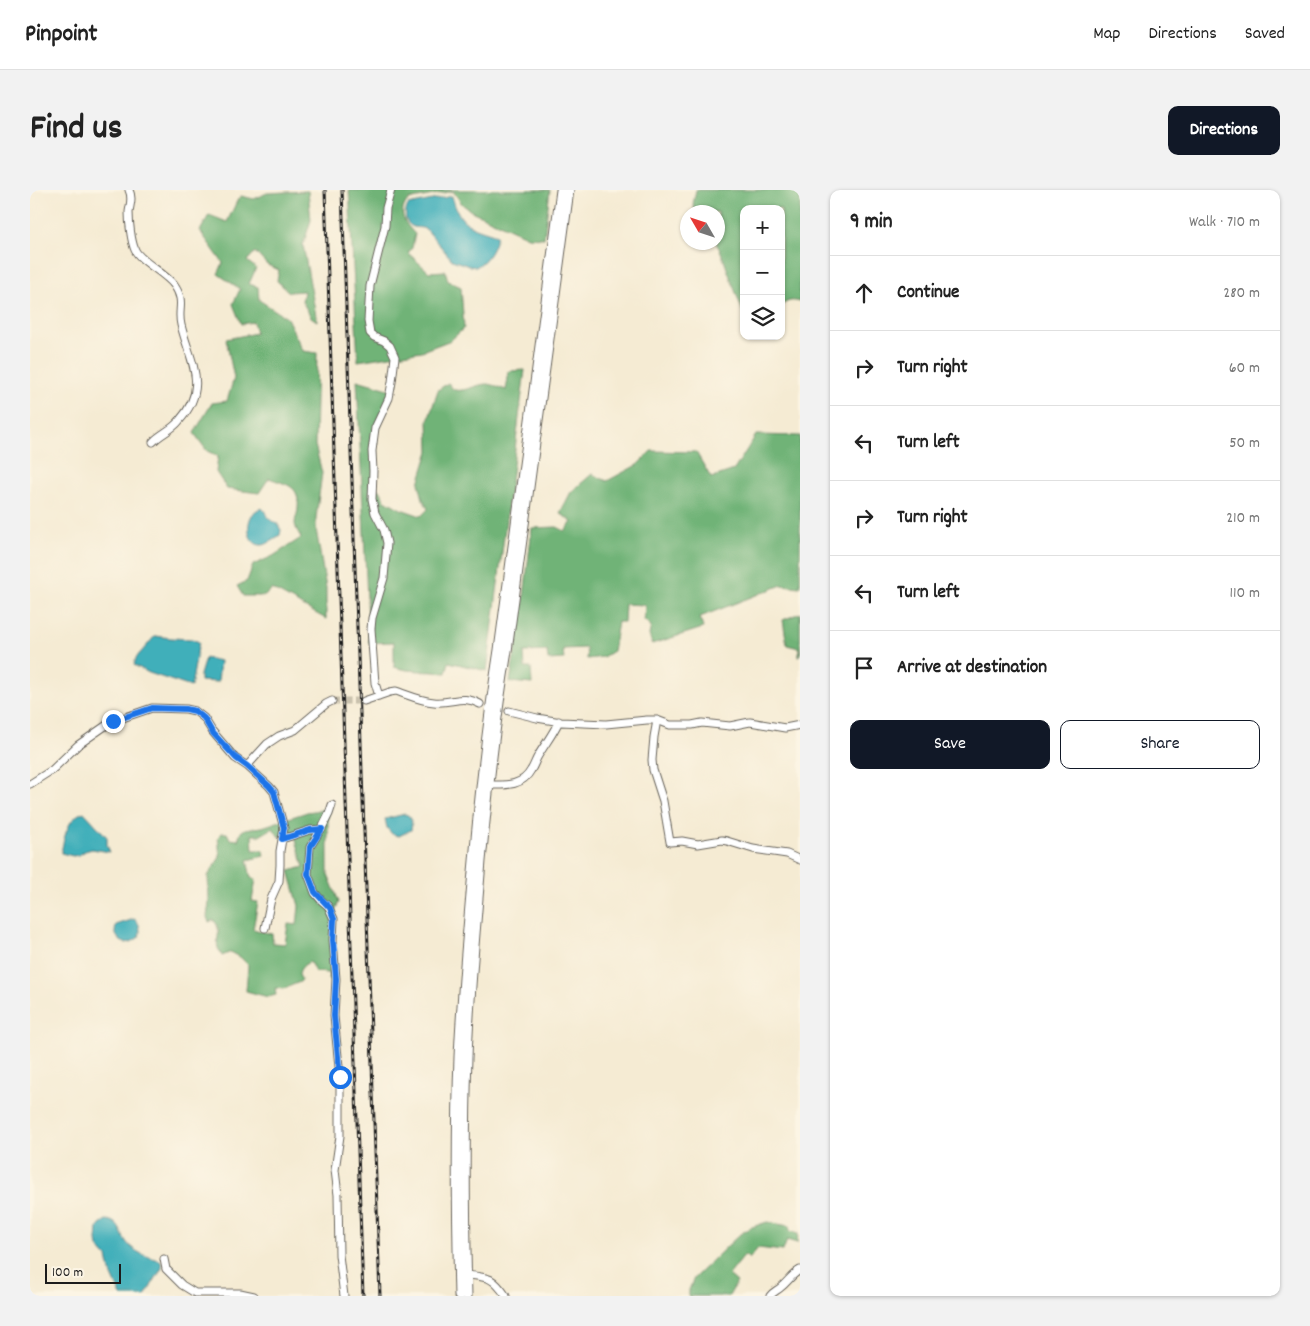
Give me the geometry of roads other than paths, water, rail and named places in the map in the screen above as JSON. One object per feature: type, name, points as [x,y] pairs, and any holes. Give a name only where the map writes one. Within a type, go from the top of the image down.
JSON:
[{"type":"main road","points":[[459,1296],[456,1193],[458,1074],[465,958],[477,822],[488,718],[503,621],[561,190]]},
{"type":"main road","points":[[467,1296],[464,1184],[467,1056],[473,949],[488,785],[568,190]]},
{"type":"street","points":[[129,190],[132,199],[129,220],[134,247],[138,255],[167,277],[180,294],[182,303],[180,322],[192,358],[196,380],[192,402],[185,414],[174,427],[153,442]]},
{"type":"street","points":[[379,696],[375,683],[371,621],[384,578],[387,539],[375,513],[372,499],[372,451],[375,428],[389,398],[395,357],[390,346],[374,337],[370,332],[368,321],[370,286],[385,226],[386,208],[391,190]]},
{"type":"street","points":[[364,701],[396,691],[434,702],[465,699],[480,704]]},
{"type":"street","points":[[247,766],[270,742],[279,736],[295,730],[332,701]]},
{"type":"street","points":[[30,784],[52,770],[78,745],[111,722],[152,708],[195,711],[204,718],[212,732],[236,758],[274,792],[284,828],[280,851],[279,881],[271,899],[265,928]]},
{"type":"street","points":[[509,711],[559,721],[606,724],[657,720],[670,725],[702,723],[730,726],[750,722],[785,728],[800,725]]},
{"type":"street","points":[[657,720],[652,770],[663,801],[670,842],[682,841],[698,844],[722,840],[753,849],[787,854],[800,860]]},
{"type":"street","points":[[488,785],[512,785],[527,776],[559,721]]},
{"type":"street","points":[[332,805],[322,829],[310,847],[308,874],[315,892],[330,908],[334,919],[333,940],[336,979],[334,1016],[340,1077],[340,1136],[336,1170],[339,1255],[344,1296]]},
{"type":"street","points":[[282,839],[310,830],[322,829]]},
{"type":"street","points":[[164,1259],[166,1269],[182,1285],[195,1293],[244,1293],[254,1296]]},
{"type":"street","points":[[770,1296],[800,1270]]},
{"type":"street","points":[[466,1275],[490,1278],[506,1296]]},
{"type":"water","points":[[452,196],[455,206],[467,223],[497,235],[490,253],[476,267],[452,260],[427,230],[411,226],[407,221],[406,211],[408,205]]},
{"type":"water","points":[[262,508],[270,519],[277,523],[281,530],[280,535],[263,545],[253,541],[249,529],[249,522],[252,516]]},
{"type":"water","points":[[155,636],[192,639],[199,642],[191,687],[149,673],[134,665],[136,658]]},
{"type":"water","points":[[205,658],[220,661],[218,682],[200,681]]},
{"type":"water","points":[[84,812],[107,837],[107,845],[110,852],[92,849],[73,856],[61,853],[70,823]]},
{"type":"water","points":[[405,814],[411,818],[411,830],[399,836],[392,834],[387,828],[385,819]]},
{"type":"water","points":[[134,919],[140,927],[139,937],[132,942],[122,942],[115,932],[116,925]]},
{"type":"water","points":[[106,1220],[118,1226],[133,1249],[160,1260],[162,1268],[145,1296],[121,1296],[110,1271],[107,1257],[98,1247],[98,1228]]},
{"type":"tunnel","points":[[332,701],[364,701]]},
{"type":"railway","points":[[325,190],[363,1296]]},
{"type":"railway","points":[[342,190],[380,1296]]}]
